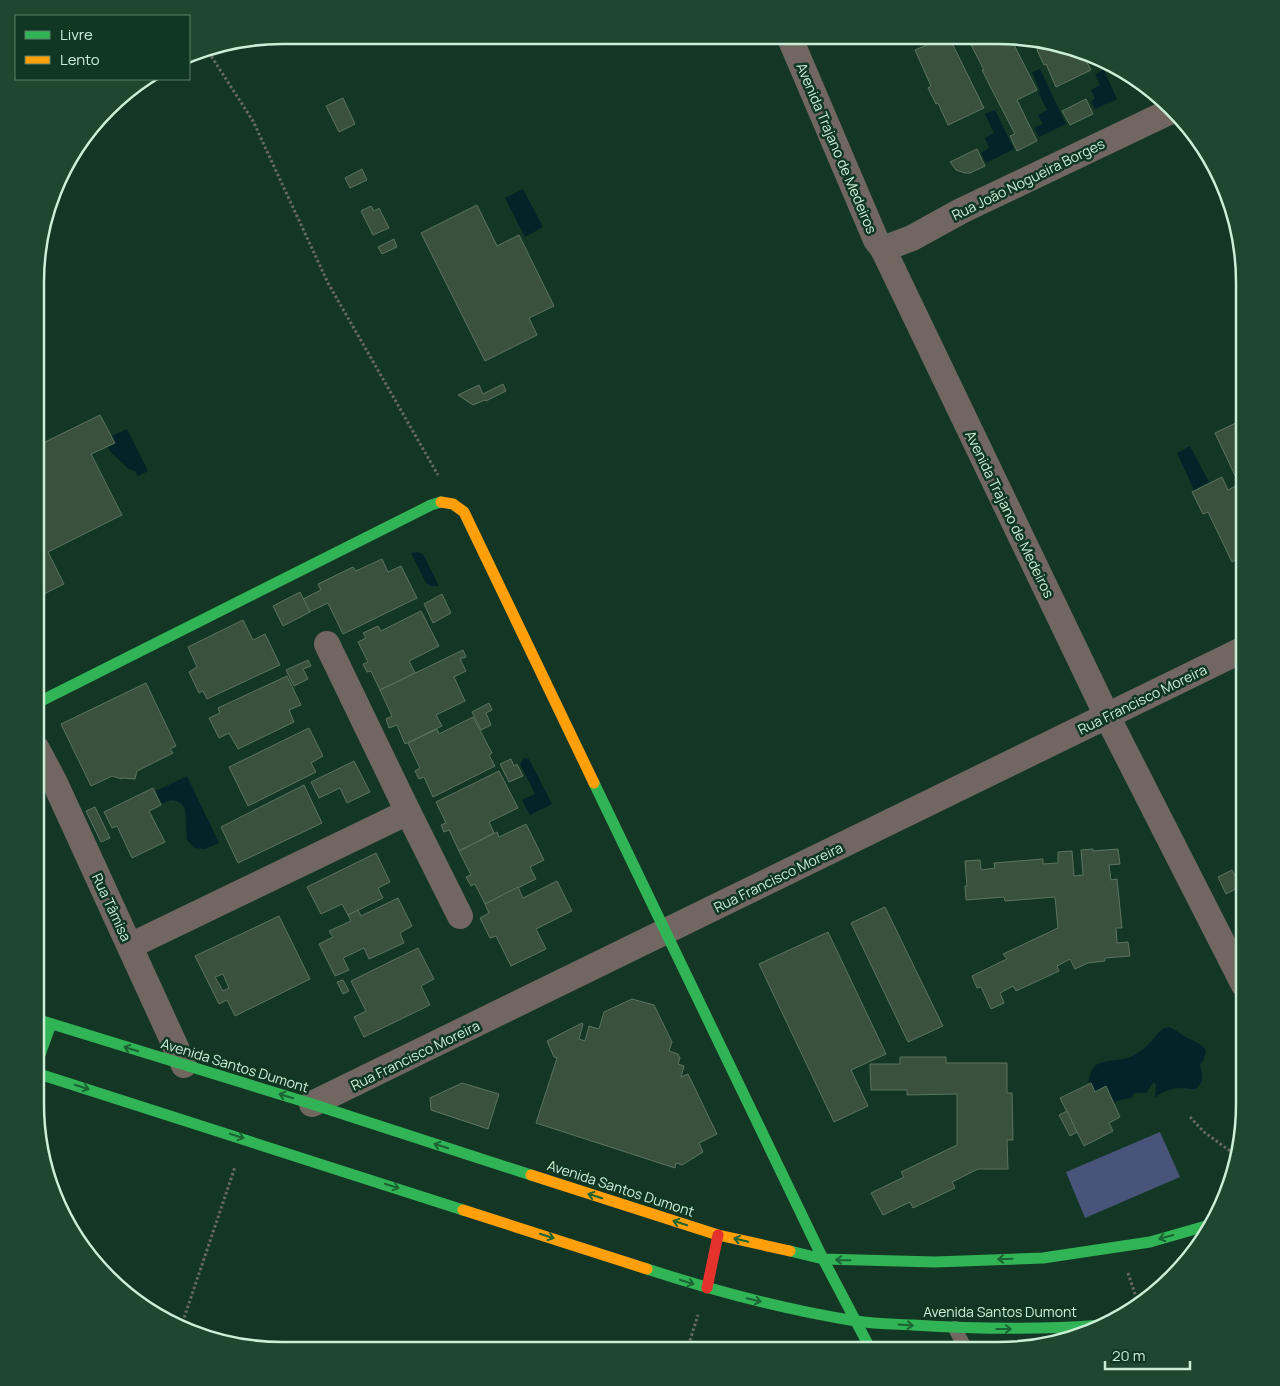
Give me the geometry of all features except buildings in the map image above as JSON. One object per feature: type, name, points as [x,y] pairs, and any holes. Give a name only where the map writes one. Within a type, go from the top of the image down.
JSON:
[{"type":"main road","points":[[44,700],[431,505],[446,501],[454,503],[464,512],[823,1259],[867,1342]]},
{"type":"main road","name":"Avenida Santos Dumont","points":[[44,1022],[312,1104],[718,1235],[823,1259],[935,1262],[1043,1258],[1150,1242],[1201,1227]]},
{"type":"main road","points":[[44,1045],[52,1024]]},
{"type":"main road","name":"Avenida Santos Dumont","points":[[44,1076],[244,1138],[707,1288],[775,1306],[857,1321],[955,1328],[1053,1329],[1083,1327]]},
{"type":"main road","points":[[707,1288],[718,1235]]},
{"type":"street","name":"Avenida Trajano de Medeiros","points":[[792,44],[872,232],[883,249],[1108,716],[1236,969]]},
{"type":"street","name":"Rua João Nogueira Borges","points":[[883,249],[912,238],[960,211],[1166,114]]},
{"type":"street","points":[[328,644],[460,916]]},
{"type":"street","name":"Rua Francisco Moreira","points":[[312,1104],[1236,653]]},
{"type":"street","name":"Rua Tâmisa","points":[[44,762],[184,1065]]},
{"type":"street","points":[[130,946],[408,812]]},
{"type":"lane","points":[[955,1328],[962,1342]]},
{"type":"path","points":[[210,55],[253,121],[328,283],[454,503]]},
{"type":"path","points":[[1190,1118],[1204,1132],[1231,1152]]},
{"type":"path","points":[[183,1321],[244,1138]]},
{"type":"path","points":[[690,1342],[707,1288]]},
{"type":"shaded area","points":[[1040,69],[1066,124],[1039,137],[1034,128],[1043,124],[1038,115],[1047,110],[1038,92],[1040,91],[1032,72]]},
{"type":"shaded area","points":[[1104,70],[1117,99],[1095,109],[1091,101],[1095,99],[1091,90],[1100,85],[1095,74]]},
{"type":"shaded area","points":[[995,110],[1014,149],[986,163],[981,153],[989,148],[985,138],[994,133],[985,114]]},
{"type":"shaded area","points":[[523,189],[543,227],[525,237],[505,198]]},
{"type":"shaded area","points":[[127,429],[148,471],[138,476],[135,471],[128,469],[114,456],[107,446],[114,443],[112,436]]},
{"type":"shaded area","points":[[1190,446],[1209,482],[1194,490],[1177,453]]},
{"type":"shaded area","points":[[411,553],[423,554],[439,586],[431,586],[426,583]]},
{"type":"shaded area","points":[[524,758],[529,759],[552,804],[530,815],[522,800],[535,794],[520,764]]},
{"type":"shaded area","points":[[187,776],[219,843],[205,849],[194,848],[187,840],[185,809],[183,806],[175,800],[162,804],[156,791]]},
{"type":"shaded area","points":[[1169,1027],[1199,1043],[1206,1050],[1200,1065],[1202,1081],[1196,1089],[1172,1089],[1161,1093],[1155,1098],[1156,1085],[1154,1082],[1146,1093],[1135,1093],[1131,1098],[1110,1104],[1093,1091],[1090,1087],[1089,1078],[1096,1065],[1123,1059],[1143,1050],[1164,1028]]},
{"type":"shaded area","points":[[1160,1132],[1180,1177],[1085,1218],[1066,1172]]},
{"type":"traffic: fast","points":[[44,699],[431,505],[441,502]]},
{"type":"traffic: fast","points":[[594,783],[823,1259],[867,1342]]},
{"type":"traffic: fast","points":[[44,1021],[312,1104],[531,1175]]},
{"type":"traffic: fast","points":[[44,1044],[51,1024]]},
{"type":"traffic: fast","points":[[44,1076],[463,1210]]},
{"type":"traffic: fast","points":[[790,1251],[823,1259],[935,1262],[1043,1258],[1150,1242],[1201,1227]]},
{"type":"traffic: fast","points":[[647,1269],[750,1299],[829,1317],[863,1322],[1008,1328],[1084,1326]]},
{"type":"traffic: slow","points":[[441,502],[453,504],[464,512],[594,783]]},
{"type":"traffic: slow","points":[[531,1175],[718,1235],[790,1251]]},
{"type":"traffic: slow","points":[[463,1210],[647,1269]]},
{"type":"traffic: jam","points":[[707,1288],[718,1235]]}]
